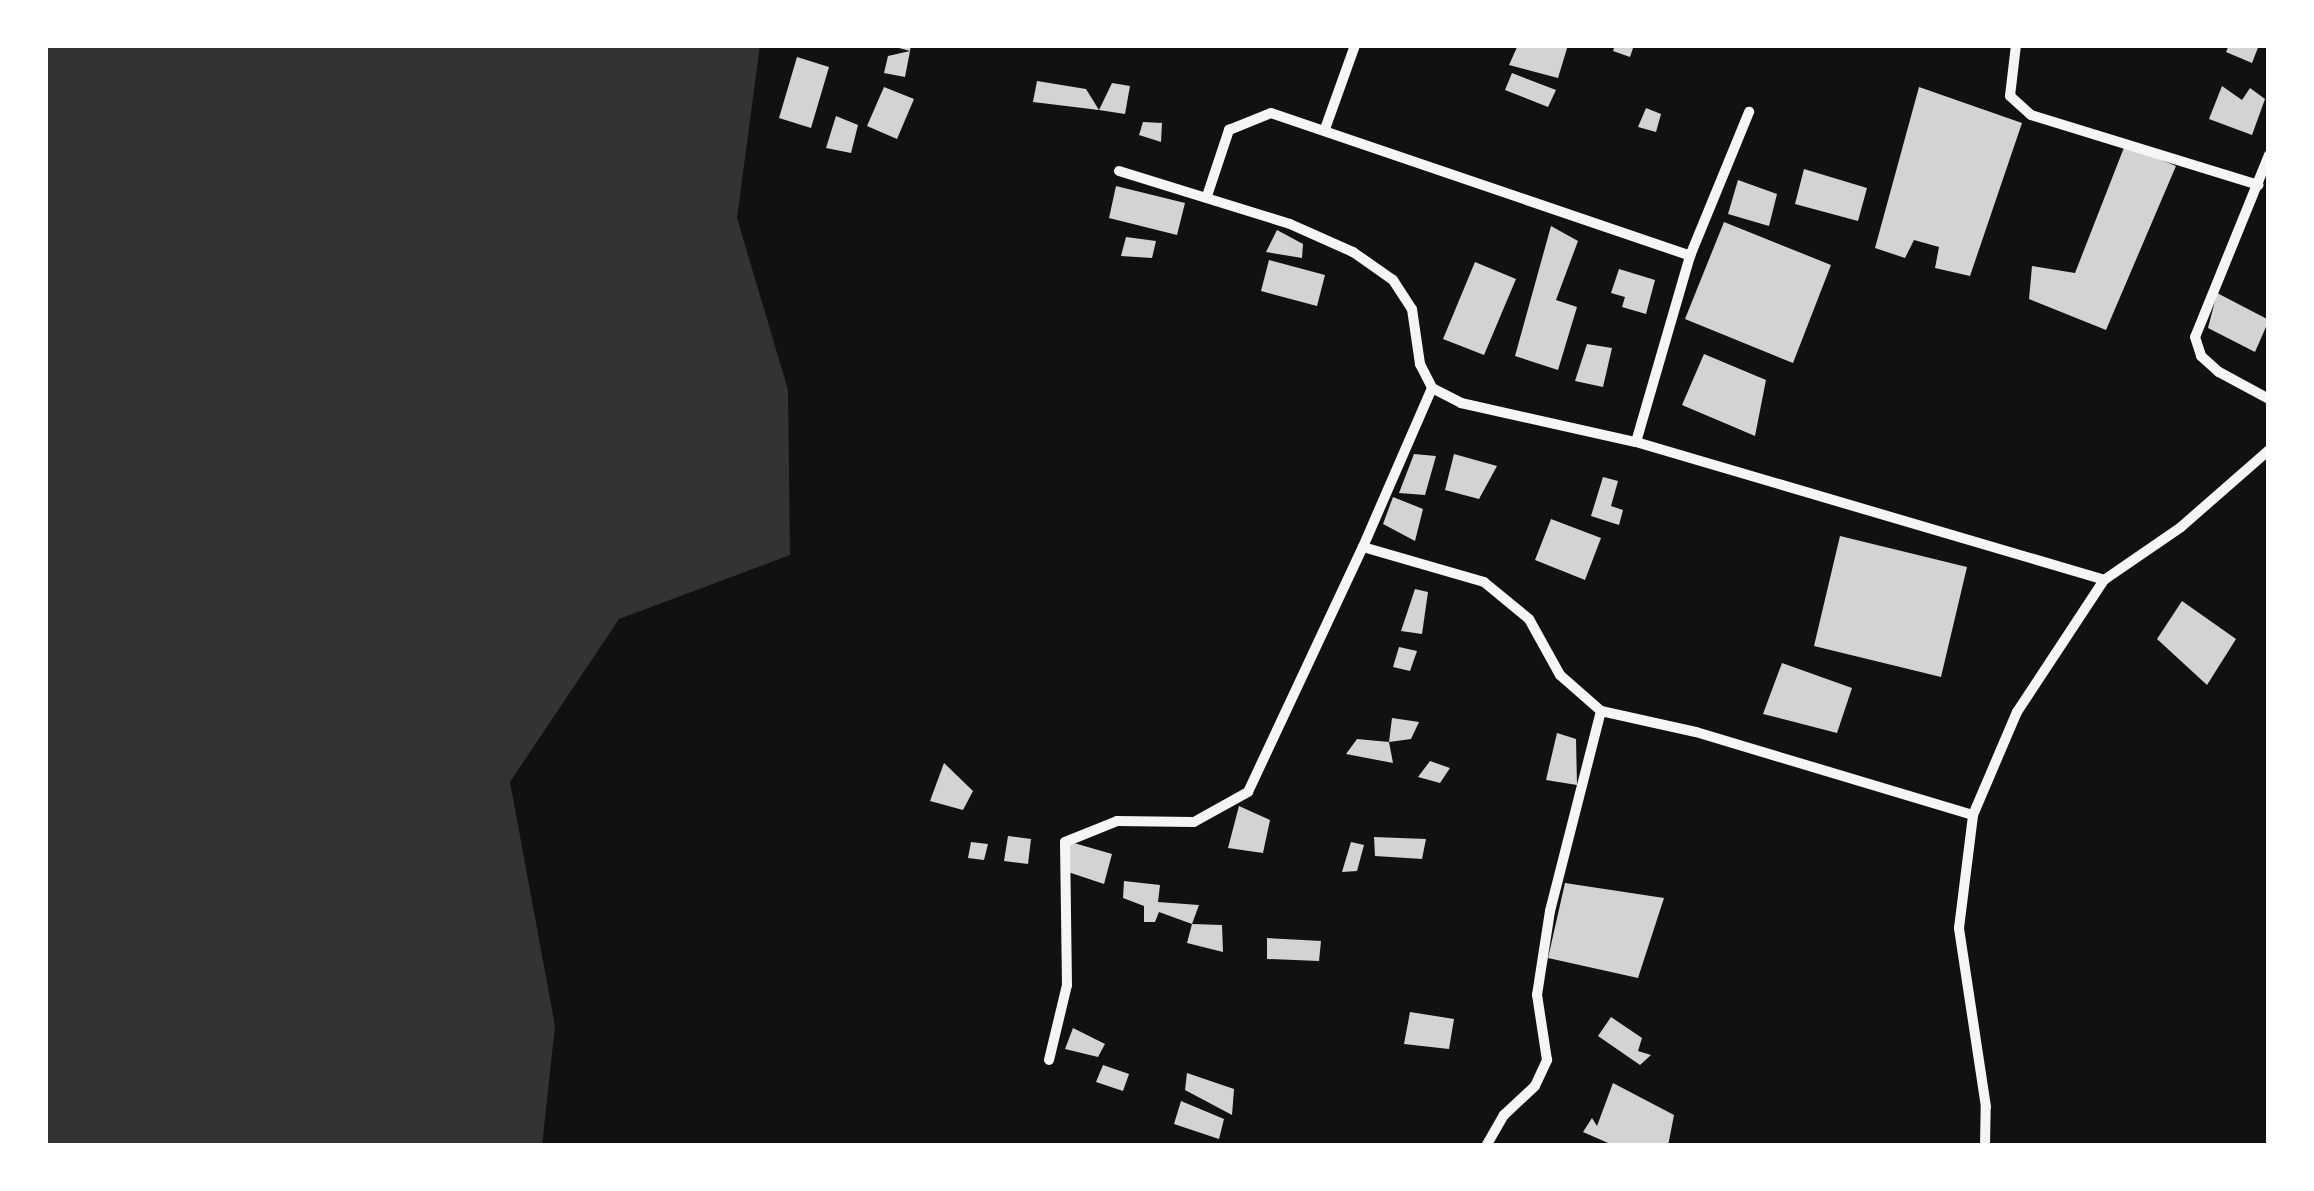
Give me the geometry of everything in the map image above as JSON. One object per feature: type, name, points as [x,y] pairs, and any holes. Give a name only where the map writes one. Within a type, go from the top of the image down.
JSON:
[{"type":"street","points":[[1325,129],[1354,45]]},
{"type":"street","points":[[2016,45],[2010,96],[2032,115],[2258,185]]},
{"type":"street","points":[[1636,442],[1690,256],[1749,112]]},
{"type":"street","points":[[1207,196],[1220,142],[1245,118],[1270,113],[1690,256]]},
{"type":"street","points":[[2269,156],[2196,337],[2201,356],[2219,372],[2269,400]]},
{"type":"street","points":[[1120,171],[1207,196],[1353,252],[1392,280],[1412,308],[1420,364],[1432,388],[1462,403],[1636,442],[2104,580]]},
{"type":"street","points":[[1049,1060],[1067,986],[1065,842],[1117,821],[1194,822],[1248,792],[1432,388]]},
{"type":"street","points":[[1985,1146],[1986,1107],[1959,928],[1973,814],[2017,712],[2104,580],[2181,526],[2269,450]]},
{"type":"street","points":[[1363,546],[1484,582],[1529,618],[1560,676],[1600,711],[1696,732],[1973,814]]},
{"type":"street","points":[[1486,1146],[1504,1115],[1534,1086],[1547,1060],[1537,995],[1550,911],[1600,711]]},
{"type":"shaded area","points":[[45,45],[760,45],[737,218],[788,390],[790,555],[619,619],[510,782],[555,1026],[542,1146],[45,1146]]},
{"type":"building","points":[[888,45],[911,45],[910,51]]},
{"type":"building","points":[[1518,45],[1568,45],[1558,78],[1509,65]]},
{"type":"building","points":[[1615,45],[1634,45],[1630,57],[1613,51]]},
{"type":"building","points":[[2229,45],[2259,45],[2252,63],[2226,52]]},
{"type":"building","points":[[910,51],[905,77],[884,73],[888,56]]},
{"type":"building","points":[[797,57],[829,67],[811,128],[779,118]]},
{"type":"building","points":[[1512,73],[1556,90],[1548,107],[1505,90]]},
{"type":"building","points":[[1037,81],[1086,89],[1099,110],[1033,102]]},
{"type":"building","points":[[1112,83],[1130,86],[1125,114],[1099,110]]},
{"type":"building","points":[[2222,86],[2242,100],[2250,88],[2265,99],[2252,135],[2209,119]]},
{"type":"building","points":[[884,87],[914,99],[897,139],[867,126]]},
{"type":"building","points":[[1919,87],[2022,123],[1970,276],[1935,268],[1939,247],[1914,240],[1905,258],[1875,248]]},
{"type":"building","points":[[1646,108],[1661,114],[1656,132],[1638,127]]},
{"type":"building","points":[[836,116],[858,125],[851,153],[826,148]]},
{"type":"building","points":[[1143,122],[1162,123],[1161,142],[1139,135]]},
{"type":"building","points":[[2125,145],[2176,166],[2106,330],[2029,299],[2032,266],[2075,273]]},
{"type":"building","points":[[1804,169],[1867,188],[1858,221],[1795,204]]},
{"type":"building","points":[[1738,180],[1777,194],[1769,226],[1728,214]]},
{"type":"building","points":[[1116,186],[1185,203],[1177,235],[1109,218]]},
{"type":"building","points":[[1724,222],[1831,265],[1793,363],[1685,319]]},
{"type":"building","points":[[1551,226],[1578,241],[1556,300],[1577,307],[1558,370],[1515,356]]},
{"type":"building","points":[[1277,230],[1303,244],[1302,258],[1266,252]]},
{"type":"building","points":[[1126,237],[1156,241],[1152,258],[1121,256]]},
{"type":"building","points":[[1269,260],[1325,275],[1317,306],[1261,291]]},
{"type":"building","points":[[1475,262],[1516,279],[1484,355],[1443,339]]},
{"type":"building","points":[[1619,269],[1655,280],[1646,314],[1622,307],[1625,297],[1611,293]]},
{"type":"building","points":[[2217,293],[2269,320],[2255,352],[2208,328]]},
{"type":"building","points":[[1587,344],[1612,348],[1603,387],[1575,381]]},
{"type":"building","points":[[1704,354],[1766,380],[1755,436],[1682,405]]},
{"type":"building","points":[[1414,454],[1436,456],[1425,495],[1399,493]]},
{"type":"building","points":[[1454,454],[1497,466],[1479,499],[1445,490]]},
{"type":"building","points":[[1603,477],[1618,481],[1611,506],[1623,510],[1619,525],[1591,516]]},
{"type":"building","points":[[1393,497],[1423,509],[1415,541],[1383,524]]},
{"type":"building","points":[[1551,519],[1601,538],[1585,580],[1535,560]]},
{"type":"building","points":[[1840,536],[1967,567],[1941,677],[1814,646]]},
{"type":"building","points":[[1415,589],[1428,592],[1422,634],[1401,631]]},
{"type":"building","points":[[2182,601],[2236,639],[2207,685],[2157,639]]},
{"type":"building","points":[[1399,647],[1417,651],[1410,671],[1393,667]]},
{"type":"building","points":[[1782,663],[1852,688],[1837,733],[1763,714]]},
{"type":"building","points":[[1392,718],[1419,722],[1411,739],[1389,742]]},
{"type":"building","points":[[1557,733],[1576,739],[1577,785],[1546,780]]},
{"type":"building","points":[[1357,739],[1389,742],[1393,763],[1346,754]]},
{"type":"building","points":[[1430,761],[1450,768],[1440,783],[1418,777]]},
{"type":"building","points":[[944,763],[973,791],[963,810],[930,801]]},
{"type":"building","points":[[1239,806],[1270,820],[1263,853],[1228,848]]},
{"type":"building","points":[[1008,836],[1031,839],[1028,864],[1004,861]]},
{"type":"building","points":[[1374,837],[1426,839],[1422,859],[1375,856]]},
{"type":"building","points":[[1067,841],[1112,854],[1104,884],[1065,871]]},
{"type":"building","points":[[971,842],[988,844],[984,860],[968,858]]},
{"type":"building","points":[[1351,842],[1364,845],[1357,871],[1342,872]]},
{"type":"building","points":[[1124,881],[1160,885],[1158,902],[1199,905],[1192,924],[1159,912],[1155,922],[1144,922],[1144,906],[1123,898]]},
{"type":"building","points":[[1565,883],[1664,898],[1638,978],[1548,958]]},
{"type":"building","points":[[1192,924],[1222,925],[1223,952],[1187,943]]},
{"type":"building","points":[[1267,938],[1321,941],[1319,961],[1267,959]]},
{"type":"building","points":[[1410,1012],[1454,1019],[1449,1049],[1404,1044]]},
{"type":"building","points":[[1611,1017],[1642,1038],[1638,1051],[1651,1055],[1640,1065],[1598,1036]]},
{"type":"building","points":[[1073,1028],[1105,1044],[1098,1057],[1065,1049]]},
{"type":"building","points":[[1103,1065],[1129,1074],[1123,1091],[1096,1082]]},
{"type":"building","points":[[1187,1073],[1234,1089],[1232,1115],[1185,1090]]},
{"type":"building","points":[[1613,1083],[1674,1115],[1668,1146],[1615,1146],[1583,1132],[1592,1118],[1597,1126]]},
{"type":"building","points":[[1181,1101],[1224,1119],[1219,1139],[1174,1124]]}]
